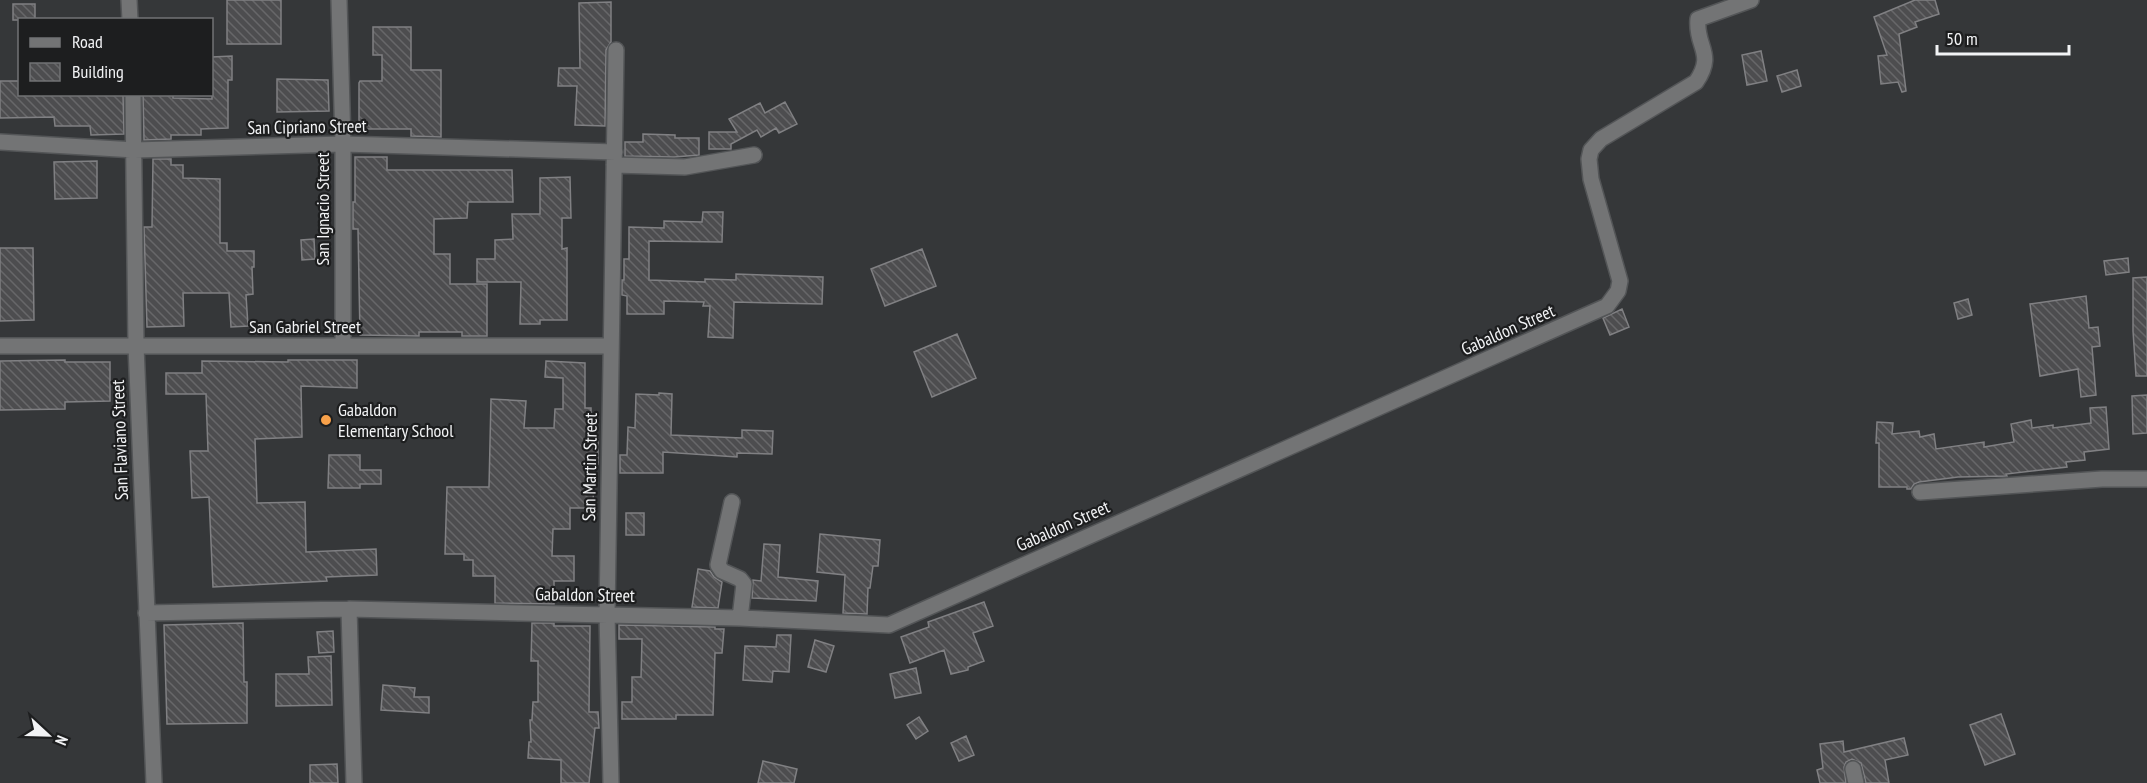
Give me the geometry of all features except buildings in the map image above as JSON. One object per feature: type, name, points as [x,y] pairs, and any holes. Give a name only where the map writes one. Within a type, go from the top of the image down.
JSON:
[{"type":"street","points":[[129,0],[130,18]]},
{"type":"street","name":"San Ignacio Street","points":[[339,0],[343,144],[343,346]]},
{"type":"street","name":"Gabaldon Street","points":[[146,613],[349,609],[740,618],[889,626],[1607,306],[1618,291],[1620,281],[1591,179],[1589,159],[1591,150],[1600,139],[1696,82],[1704,71],[1706,59],[1697,25],[1698,19],[1751,0]]},
{"type":"street","name":"San Martin Street","points":[[611,783],[607,614],[616,50]]},
{"type":"street","name":"San Flaviano Street","points":[[133,96],[136,346],[154,783]]},
{"type":"street","name":"San Cipriano Street","points":[[0,142],[135,150],[343,144],[615,158],[685,167],[754,155]]},
{"type":"street","name":"San Gabriel Street","points":[[0,346],[610,346]]},
{"type":"street","points":[[1920,492],[2147,479]]},
{"type":"street","points":[[732,502],[718,565],[722,571],[740,579],[744,584],[740,618]]},
{"type":"street","points":[[349,609],[354,783]]},
{"type":"place","name":"Gabaldon Elementary School","points":[[326,420]]}]
